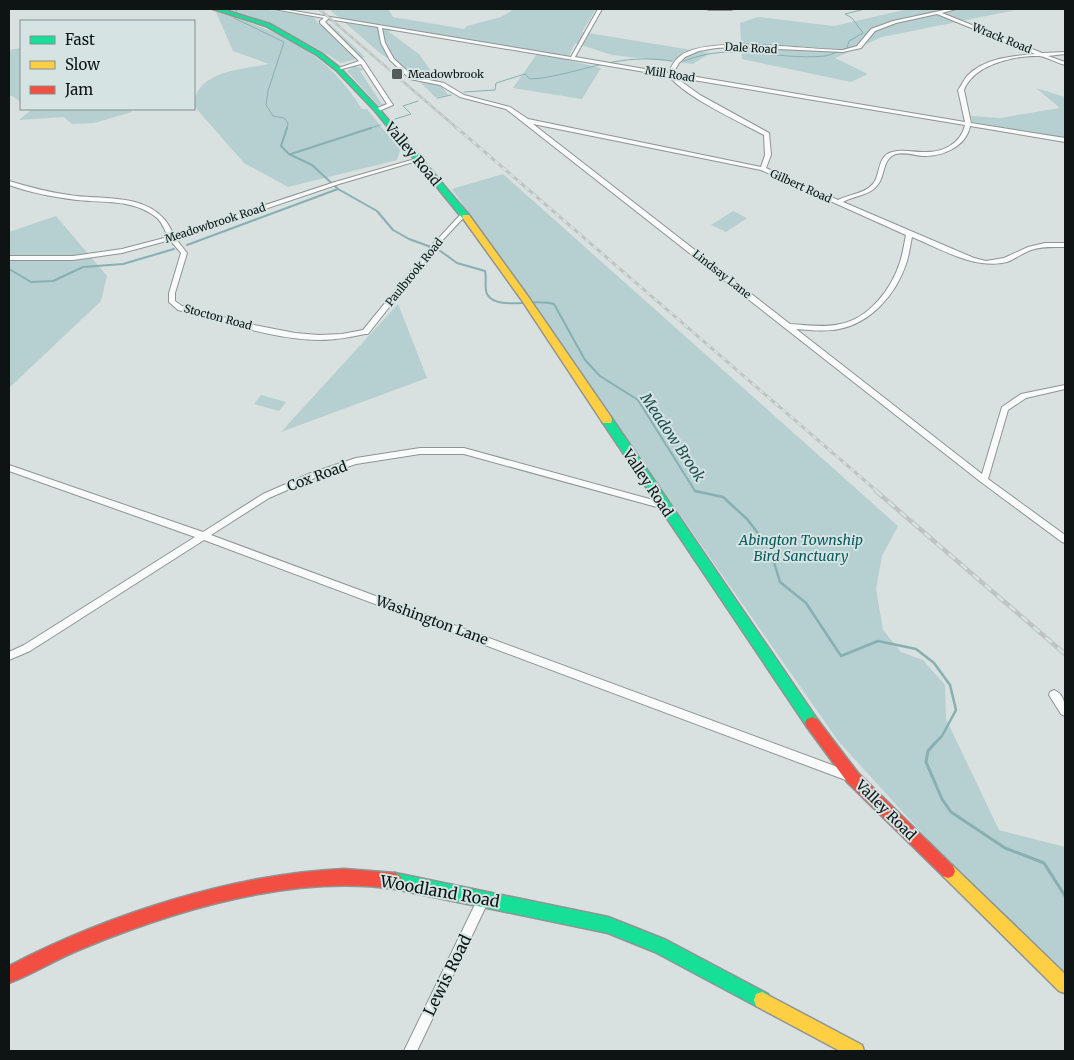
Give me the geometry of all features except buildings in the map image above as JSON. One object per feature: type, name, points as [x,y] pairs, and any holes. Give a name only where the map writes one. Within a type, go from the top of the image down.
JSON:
[{"type":"main road","name":"Valley Road","points":[[216,9],[268,25],[300,42],[338,68],[377,110],[464,214],[527,302],[800,707],[853,778],[1065,985]]},
{"type":"main road","name":"Woodland Road","points":[[9,975],[40,958],[127,922],[257,885],[332,877],[385,880],[484,898],[608,925],[660,946],[856,1051]]},
{"type":"street","name":"Mill Road","points":[[276,9],[1065,140]]},
{"type":"street","points":[[572,59],[600,9]]},
{"type":"street","points":[[709,9],[731,9]]},
{"type":"street","name":"Dale Road","points":[[670,74],[681,57],[691,51],[727,46],[830,52],[843,51],[859,47],[873,30],[895,22],[954,9]]},
{"type":"street","name":"Wrack Road","points":[[938,12],[1065,64]]},
{"type":"street","points":[[327,18],[322,23],[362,62],[390,105],[377,110]]},
{"type":"street","name":"Lindsay Lane","points":[[380,27],[383,42],[392,60],[412,78],[442,84],[462,96],[508,108],[525,120],[984,480],[1065,540]]},
{"type":"street","points":[[839,202],[874,187],[880,178],[883,165],[890,155],[899,153],[930,154],[946,150],[964,138],[968,124],[961,90],[972,74],[992,63],[1065,53]]},
{"type":"street","points":[[338,68],[362,62]]},
{"type":"street","points":[[670,74],[672,79],[698,94],[714,107],[766,134],[768,155],[763,169]]},
{"type":"street","name":"Gilbert Road","points":[[525,120],[763,169],[972,260],[986,263],[1006,260],[1030,248],[1045,245],[1065,245]]},
{"type":"street","name":"Meadowbrook Road","points":[[9,258],[73,258],[122,251],[172,238],[324,187],[417,160]]},
{"type":"street","name":"Stocton Road","points":[[9,183],[22,189],[82,199],[120,200],[138,205],[158,215],[167,225],[172,238],[184,253],[172,293],[172,302],[180,308],[269,331],[309,337],[348,337],[365,332]]},
{"type":"street","name":"Paulbrook Road","points":[[365,332],[436,244],[464,214]]},
{"type":"street","points":[[788,326],[828,328],[847,326],[862,318],[877,305],[891,287],[903,266],[909,234]]},
{"type":"street","points":[[984,480],[1004,409],[1024,396],[1065,387]]},
{"type":"street","name":"Cox Road","points":[[9,656],[27,648],[266,496],[314,475],[378,457],[442,450],[489,456],[664,506]]},
{"type":"street","name":"Washington Lane","points":[[9,468],[204,536],[853,778]]},
{"type":"street","points":[[1054,695],[1065,710]]},
{"type":"street","name":"Lewis Road","points":[[410,1051],[484,898]]},
{"type":"green space","points":[[218,9],[261,9],[313,16],[319,24],[330,24],[365,57],[341,63],[311,45],[282,31],[252,19]]},
{"type":"green space","points":[[329,9],[390,9],[393,17],[464,29],[467,26],[501,17],[514,9],[596,9],[582,32],[710,53],[693,64],[612,55],[575,43],[567,60],[601,68],[582,99],[513,88],[539,51],[393,28],[389,32],[419,54],[448,95],[435,97],[414,76],[380,53]]},
{"type":"green space","points":[[908,9],[1016,10],[882,37],[835,58],[868,74],[851,82],[742,59],[740,23],[758,17],[834,26]]},
{"type":"green space","points":[[216,12],[281,36],[317,58],[348,89],[362,109],[367,109],[400,150],[397,160],[288,187],[244,163],[195,107],[196,94],[202,85],[211,79],[234,70],[269,64],[233,51]]},
{"type":"green space","points":[[20,48],[20,101],[9,96],[9,50]]},
{"type":"green space","points":[[355,66],[364,69],[360,71],[384,105],[378,105],[347,71]]},
{"type":"green space","points":[[1036,88],[1065,97],[1065,138],[972,122],[971,116],[1000,118],[1060,108]]},
{"type":"green space","points":[[31,110],[131,110],[132,112],[94,123],[72,124],[64,117],[19,120]]},
{"type":"green space","name":"Abington Township Bird Sanctuary","points":[[503,174],[898,526],[882,556],[876,589],[883,630],[901,652],[923,660],[945,685],[946,719],[999,830],[1065,847],[1065,977],[973,889],[839,742],[452,189]]},
{"type":"green space","points":[[733,211],[747,218],[726,232],[711,225]]},
{"type":"green space","points":[[56,216],[107,276],[101,301],[9,388],[9,232]]},
{"type":"green space","points":[[398,304],[427,378],[281,432]]},
{"type":"green space","points":[[261,395],[286,402],[279,411],[254,404]]},
{"type":"waterway","name":"Meadow Brook","points":[[237,9],[234,18],[284,42],[268,91],[266,105],[273,116],[284,118],[288,123],[287,129]]},
{"type":"waterway","points":[[684,61],[720,52],[807,57],[828,55],[847,48],[849,41],[863,33],[852,18],[845,14],[865,9]]},
{"type":"waterway","points":[[464,92],[495,90],[496,83],[525,74],[530,79],[542,78],[620,61],[636,59],[672,61]]},
{"type":"waterway","points":[[437,98],[451,95]]},
{"type":"waterway","points":[[395,119],[411,114],[403,106],[418,101]]},
{"type":"waterway","points":[[371,128],[380,125]]},
{"type":"waterway","name":"Meadow Brook","points":[[287,128],[281,146],[289,154],[312,165],[338,189]]},
{"type":"waterway","points":[[291,154],[371,128]]},
{"type":"waterway","points":[[187,245],[338,189]]},
{"type":"waterway","name":"Meadow Brook","points":[[338,189],[377,211],[393,230],[409,239],[439,250],[457,263],[485,271],[486,292],[492,299],[508,303],[546,302],[554,304],[585,360],[600,376],[638,400],[695,491]]},
{"type":"waterway","points":[[9,269],[31,282],[53,281],[83,267],[123,264],[174,249]]},
{"type":"waterway","name":"Meadow Brook","points":[[695,491],[723,497],[747,519],[770,549],[780,582],[806,603],[841,656],[878,641],[916,649],[934,663],[950,685],[956,710],[942,736],[935,743]]},
{"type":"waterway","name":"Meadow Brook","points":[[695,491],[699,492]]},
{"type":"waterway","name":"Meadow Brook","points":[[935,743],[928,751],[926,762],[942,799],[951,812],[1005,848],[1044,863],[1065,896]]},
{"type":"railway","points":[[319,9],[458,129]]},
{"type":"railway","points":[[457,128],[878,492]]},
{"type":"railway","points":[[876,491],[1065,654]]},
{"type":"traffic: fast","points":[[216,9],[268,25],[319,54],[338,69],[377,110],[466,217]]},
{"type":"traffic: fast","points":[[607,420],[812,723]]},
{"type":"traffic: fast","points":[[395,881],[608,925],[660,946],[762,1000]]},
{"type":"traffic: slow","points":[[466,217],[524,297],[607,420]]},
{"type":"traffic: slow","points":[[948,871],[1065,985]]},
{"type":"traffic: slow","points":[[762,1000],[856,1051]]},
{"type":"traffic: jam","points":[[812,723],[853,778],[948,871]]},
{"type":"traffic: jam","points":[[9,975],[53,953],[122,925],[217,896],[293,880],[344,876],[370,877],[395,881]]},
{"type":"place","name":"Meadowbrook","points":[[397,74]]}]
